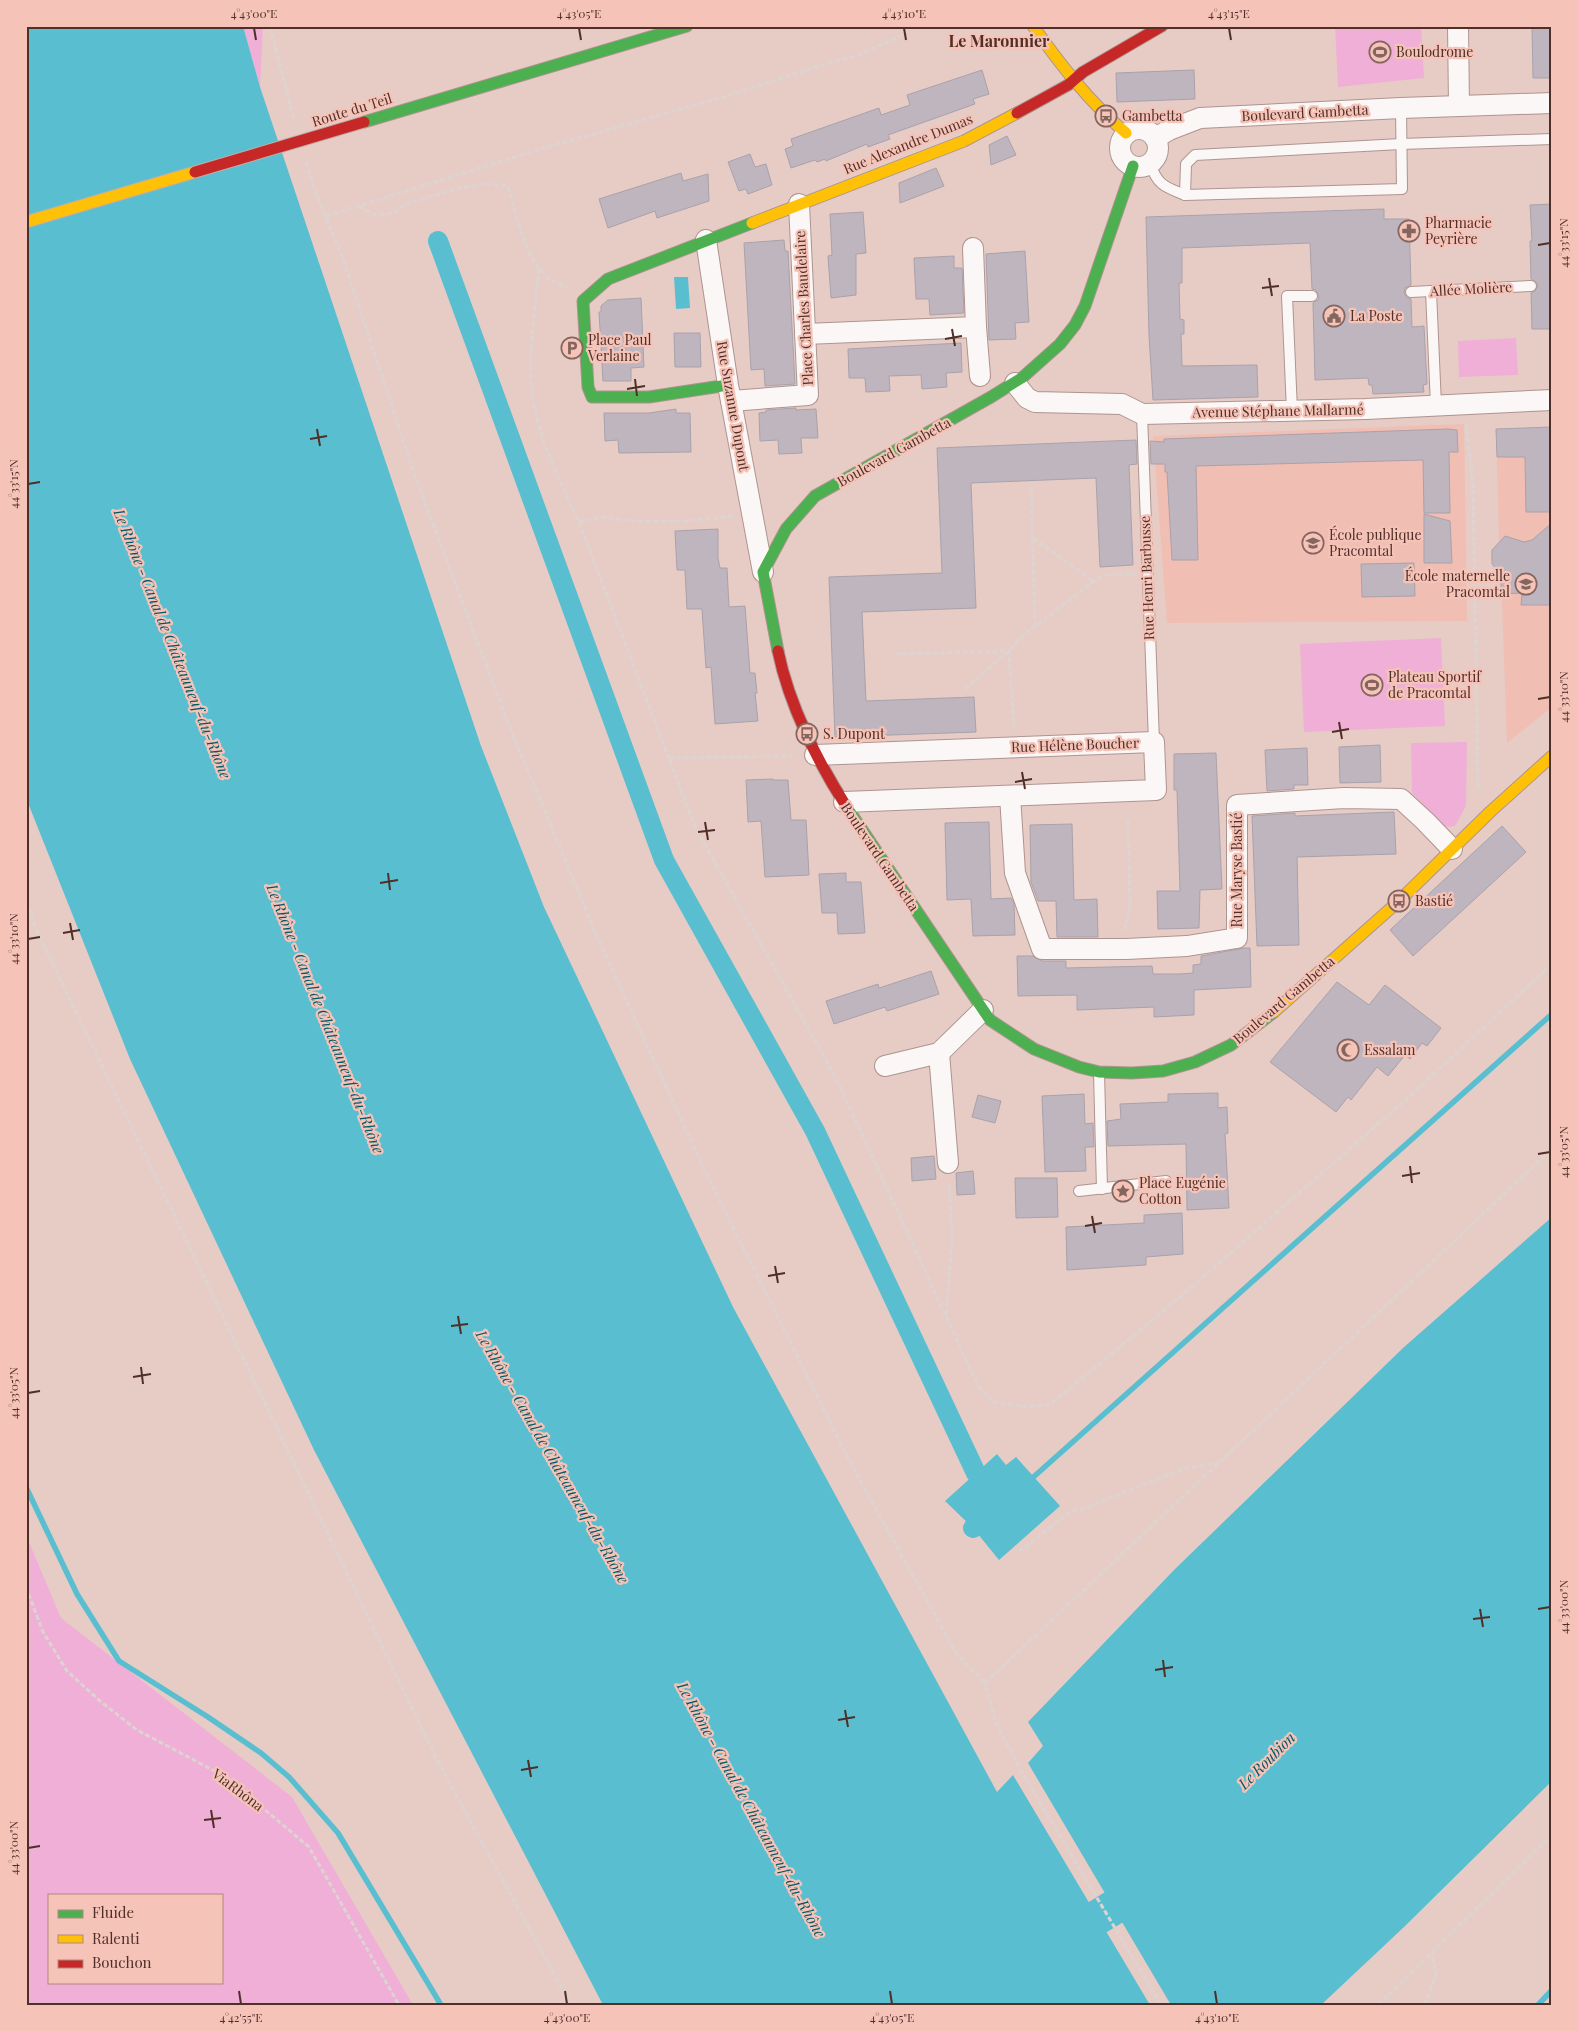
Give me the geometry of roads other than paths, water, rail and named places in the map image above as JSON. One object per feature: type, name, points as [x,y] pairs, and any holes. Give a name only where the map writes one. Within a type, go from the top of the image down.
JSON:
[{"type":"street","name":"Route du Teil","points":[[26,222],[687,26]]},
{"type":"street","points":[[1033,26],[1052,53],[1106,116],[1126,133]]},
{"type":"street","name":"Rue Alexandre Dumas","points":[[706,240],[964,140],[1076,80],[1083,72],[1162,26]]},
{"type":"street","points":[[1458,26],[1460,106]]},
{"type":"street","name":"Boulevard Gambetta","points":[[1156,138],[1169,130],[1200,118],[1552,103]]},
{"type":"street","points":[[1139,128],[1151,132],[1156,138],[1158,152],[1155,158],[1142,165],[1124,160],[1120,149],[1126,133],[1139,128]]},
{"type":"street","name":"Boulevard Gambetta","points":[[1142,165],[1117,206],[1094,283],[1079,317],[1069,334],[1043,362],[1015,383],[816,496],[786,529],[764,572],[782,671],[815,755],[844,802],[983,1010],[990,1020],[1034,1049],[1079,1067],[1099,1072],[1132,1073],[1163,1071],[1195,1062],[1230,1045],[1271,1014],[1364,932],[1552,756]]},
{"type":"street","name":"Place Charles Baudelaire","points":[[729,393],[808,395],[799,204]]},
{"type":"street","points":[[706,240],[608,279],[583,301],[588,387],[592,397],[610,399],[729,393]]},
{"type":"street","name":"Rue Suzanne Dupont","points":[[706,240],[729,393],[764,572]]},
{"type":"street","points":[[973,248],[980,376]]},
{"type":"street","points":[[805,334],[976,327]]},
{"type":"street","name":"Avenue Stéphane Mallarmé","points":[[1015,383],[1027,398],[1036,402],[1122,404],[1142,414],[1292,411],[1552,400]]},
{"type":"street","name":"Rue Hélène Boucher","points":[[815,755],[1154,742],[1156,790],[844,802]]},
{"type":"street","name":"Rue Maryse Bastié","points":[[1010,796],[1015,873],[1042,949],[1126,949],[1187,946],[1236,938],[1237,805],[1344,798],[1401,799],[1452,849]]},
{"type":"street","points":[[885,1066],[939,1054],[983,1010]]},
{"type":"street","points":[[939,1054],[948,1163]]},
{"type":"lane","points":[[1142,165],[1162,185],[1185,195],[1402,189],[1401,108]]},
{"type":"lane","points":[[1185,195],[1186,164],[1195,155],[1401,144],[1552,139]]},
{"type":"lane","name":"Allée Molière","points":[[1411,292],[1531,286]]},
{"type":"lane","points":[[1431,291],[1436,406]]},
{"type":"lane","points":[[1292,411],[1287,296],[1312,296]]},
{"type":"lane","name":"Rue Henri Barbusse","points":[[1142,414],[1146,574],[1154,742]]},
{"type":"lane","points":[[1099,1072],[1102,1190]]},
{"type":"lane","points":[[1079,1191],[1102,1190],[1166,1181]]},
{"type":"water","name":"Le Rhône - Canal de Châteauneuf-du-Rhône","points":[[26,26],[243,26],[260,87],[481,746],[544,907],[733,1307],[997,1792],[1013,1775],[1150,2005],[603,2005],[314,1450],[130,1059],[26,798]]},
{"type":"water","points":[[674,277],[688,277],[690,308],[676,309]]},
{"type":"water","points":[[1552,1217],[1552,1781],[1404,1927],[1321,2005],[1171,2005],[1028,1763],[1043,1746],[1028,1722],[1175,1569],[1403,1348]]},
{"type":"water","points":[[997,1454],[1006,1465],[1016,1457],[1060,1506],[999,1560],[973,1528],[945,1501]]},
{"type":"waterway","points":[[438,241],[664,860],[815,1131],[976,1473],[1003,1508],[973,1528]]},
{"type":"waterway","points":[[1029,1481],[1552,1014]]},
{"type":"waterway","points":[[26,1487],[77,1594],[119,1661],[261,1753],[289,1777],[338,1833],[441,2005]]},
{"type":"waterway","name":"Le Roubion","points":[[1057,1942],[1129,1898],[1150,1878]]},
{"type":"waterway","points":[[1538,2005],[1552,1990]]},
{"type":"place","name":"Boulodrome","points":[[1380,52]]},
{"type":"place","name":"Gambetta","points":[[1106,116]]},
{"type":"place","name":"Pharmacie Peyrière","points":[[1409,231]]},
{"type":"place","name":"La Poste","points":[[1334,316]]},
{"type":"place","name":"Place Paul Verlaine","points":[[572,348]]},
{"type":"place","name":"École publique Pracomtal","points":[[1313,543]]},
{"type":"place","name":"École maternelle Pracomtal","points":[[1526,584]]},
{"type":"place","name":"Plateau Sportif de Pracomtal","points":[[1372,685]]},
{"type":"place","name":"S. Dupont","points":[[807,734]]},
{"type":"place","name":"Bastié","points":[[1399,901]]},
{"type":"place","name":"Essalam","points":[[1348,1050]]},
{"type":"place","name":"Place Eugénie Cotton","points":[[1123,1191]]},
{"type":"district","name":"Le Maronnier","points":[[999,41]]}]
